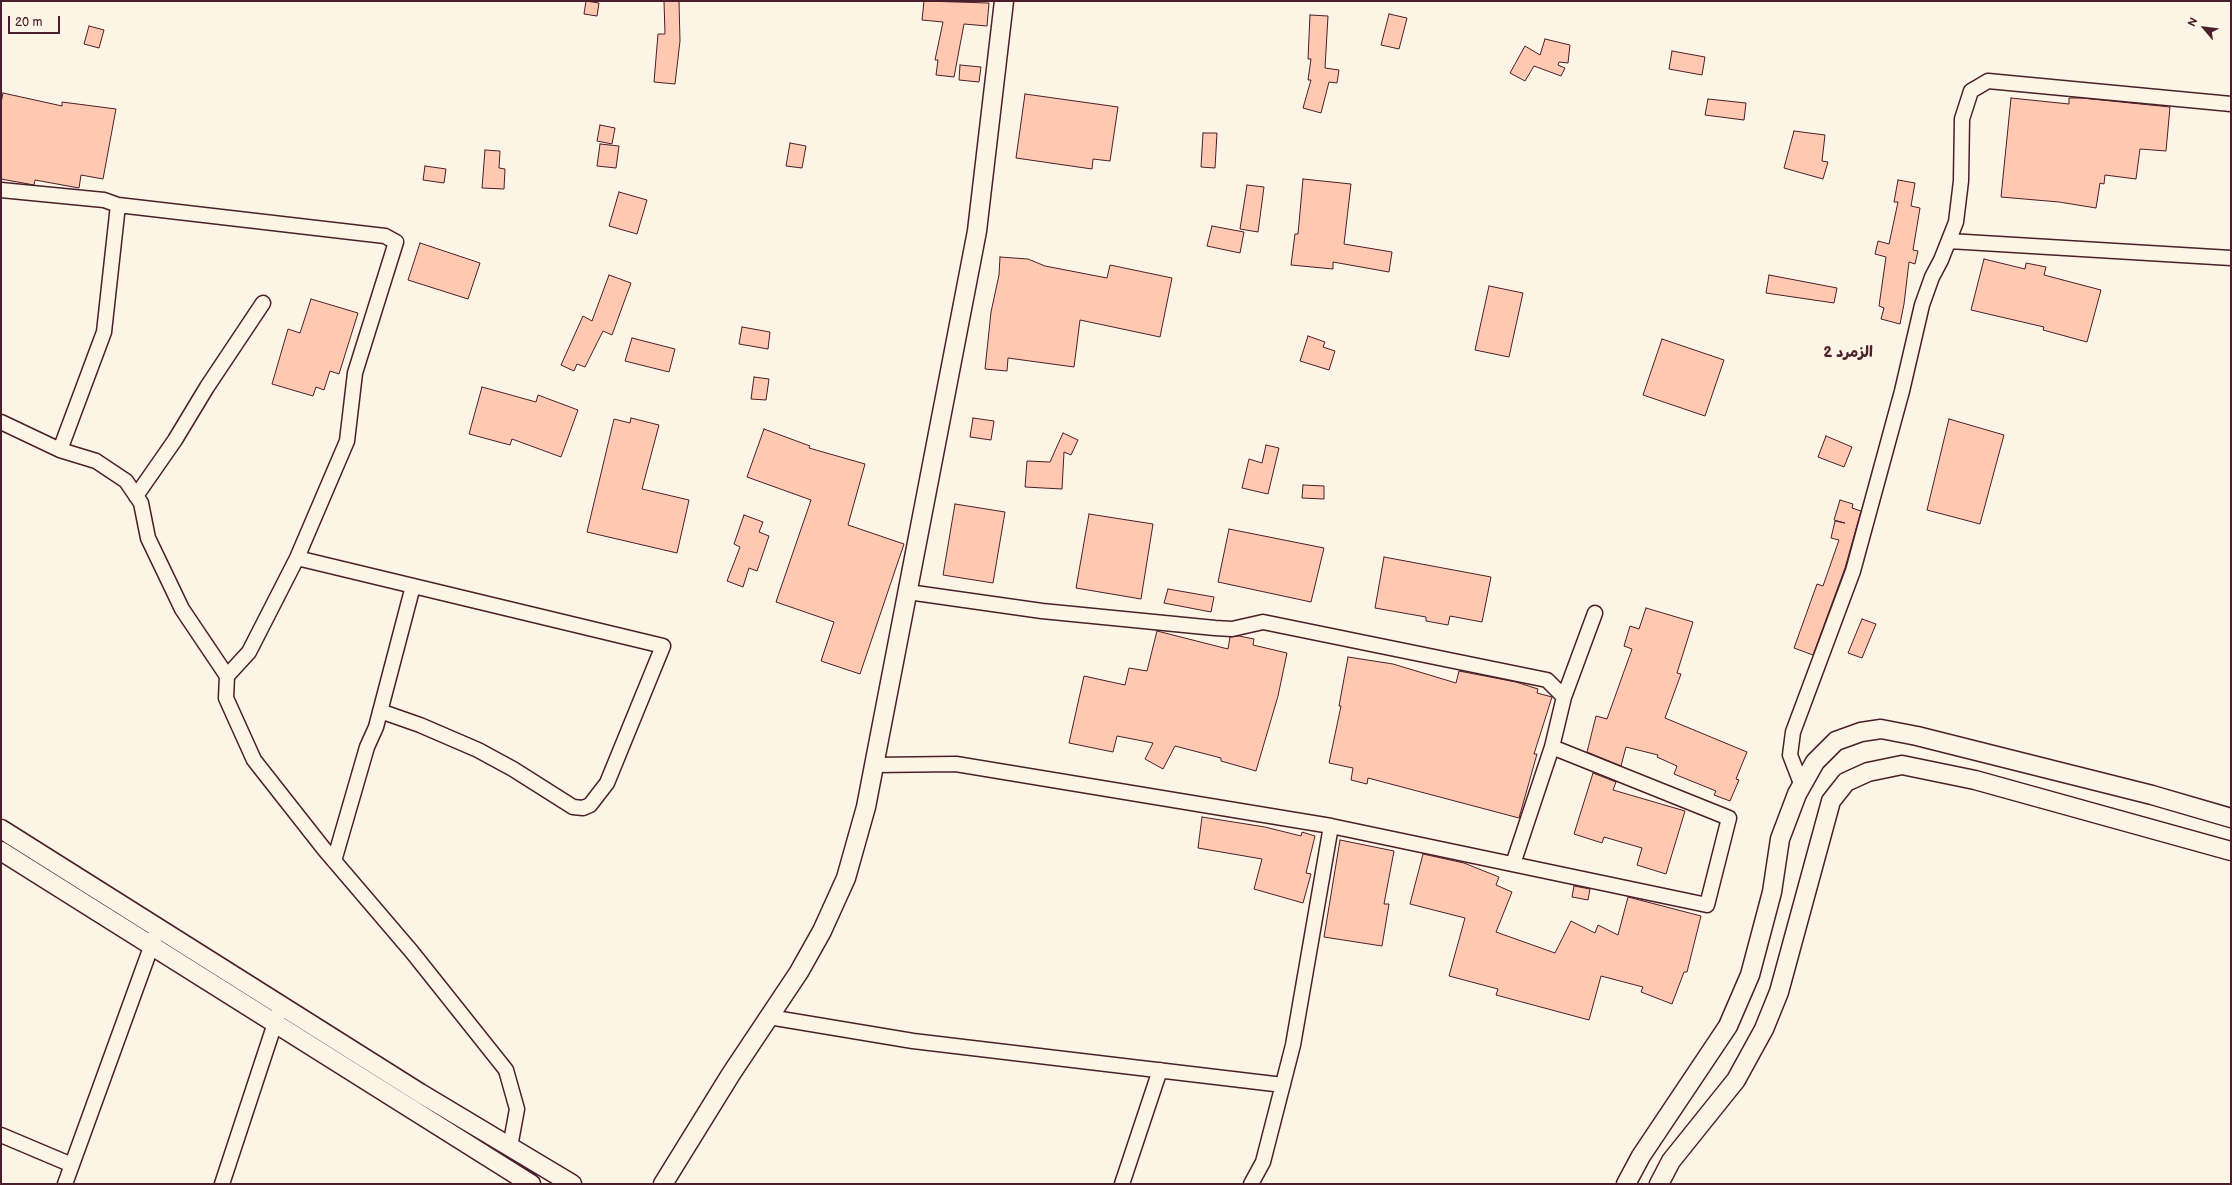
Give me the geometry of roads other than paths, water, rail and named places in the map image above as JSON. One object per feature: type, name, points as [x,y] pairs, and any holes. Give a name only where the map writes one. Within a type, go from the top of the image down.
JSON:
[{"type":"street","points":[[663,1184],[811,951],[846,878],[866,807],[977,231],[1004,1]]},
{"type":"street","points":[[1802,786],[1790,755],[1793,732],[1853,571],[1902,390],[1922,305],[1932,277],[1941,260],[1956,222],[1961,181],[1962,119],[1971,91],[1988,81],[2231,104]]},
{"type":"street","points":[[1,190],[104,200],[118,205],[385,236],[396,242],[355,373],[347,441],[298,558],[249,652],[227,676]]},
{"type":"street","points":[[60,450],[104,332],[118,205]]},
{"type":"street","points":[[1948,241],[2231,258]]},
{"type":"street","points":[[136,496],[175,440],[207,387],[263,303]]},
{"type":"street","points":[[1,422],[60,450],[96,461],[126,481],[141,503],[148,538],[182,609],[227,676],[226,698],[254,760],[334,861],[412,952],[506,1070],[517,1109],[510,1147]]},
{"type":"street","points":[[298,558],[663,646],[607,783],[590,805],[583,808],[573,807],[513,769],[478,750],[420,725],[380,711]]},
{"type":"street","points":[[334,861],[367,747],[376,727],[413,586]]},
{"type":"street","points":[[908,592],[1042,611],[1215,628],[1232,629],[1263,622],[1547,680],[1564,696]]},
{"type":"street","points":[[1514,864],[1552,747],[1564,696],[1595,613]]},
{"type":"street","points":[[1626,1184],[1641,1156],[1728,1026],[1750,975],[1772,892],[1780,839],[1802,786],[1815,762],[1836,741],[1861,732],[1881,729],[1917,736],[2137,791],[2231,818]]},
{"type":"street","points":[[874,765],[956,764],[1332,826],[1707,905],[1729,818],[1552,747]]},
{"type":"street","points":[[1659,1184],[1671,1160],[1736,1080],[1764,1029],[1779,992],[1831,801],[1846,782],[1868,772],[1902,765],[1975,780],[2231,851]]},
{"type":"street","points":[[1251,1184],[1263,1162],[1293,1045],[1332,826]]},
{"type":"street","points":[[1,829],[281,1006],[572,1184]]},
{"type":"street","points":[[1,851],[531,1184]]},
{"type":"street","points":[[65,1184],[158,928]]},
{"type":"street","points":[[222,1184],[281,1006]]},
{"type":"street","points":[[769,1017],[913,1040],[1283,1085]]},
{"type":"street","points":[[1122,1184],[1160,1070]]},
{"type":"street","points":[[1,1135],[72,1165]]},
{"type":"district","name":"الزمرد 2","points":[[1848,353]]}]
